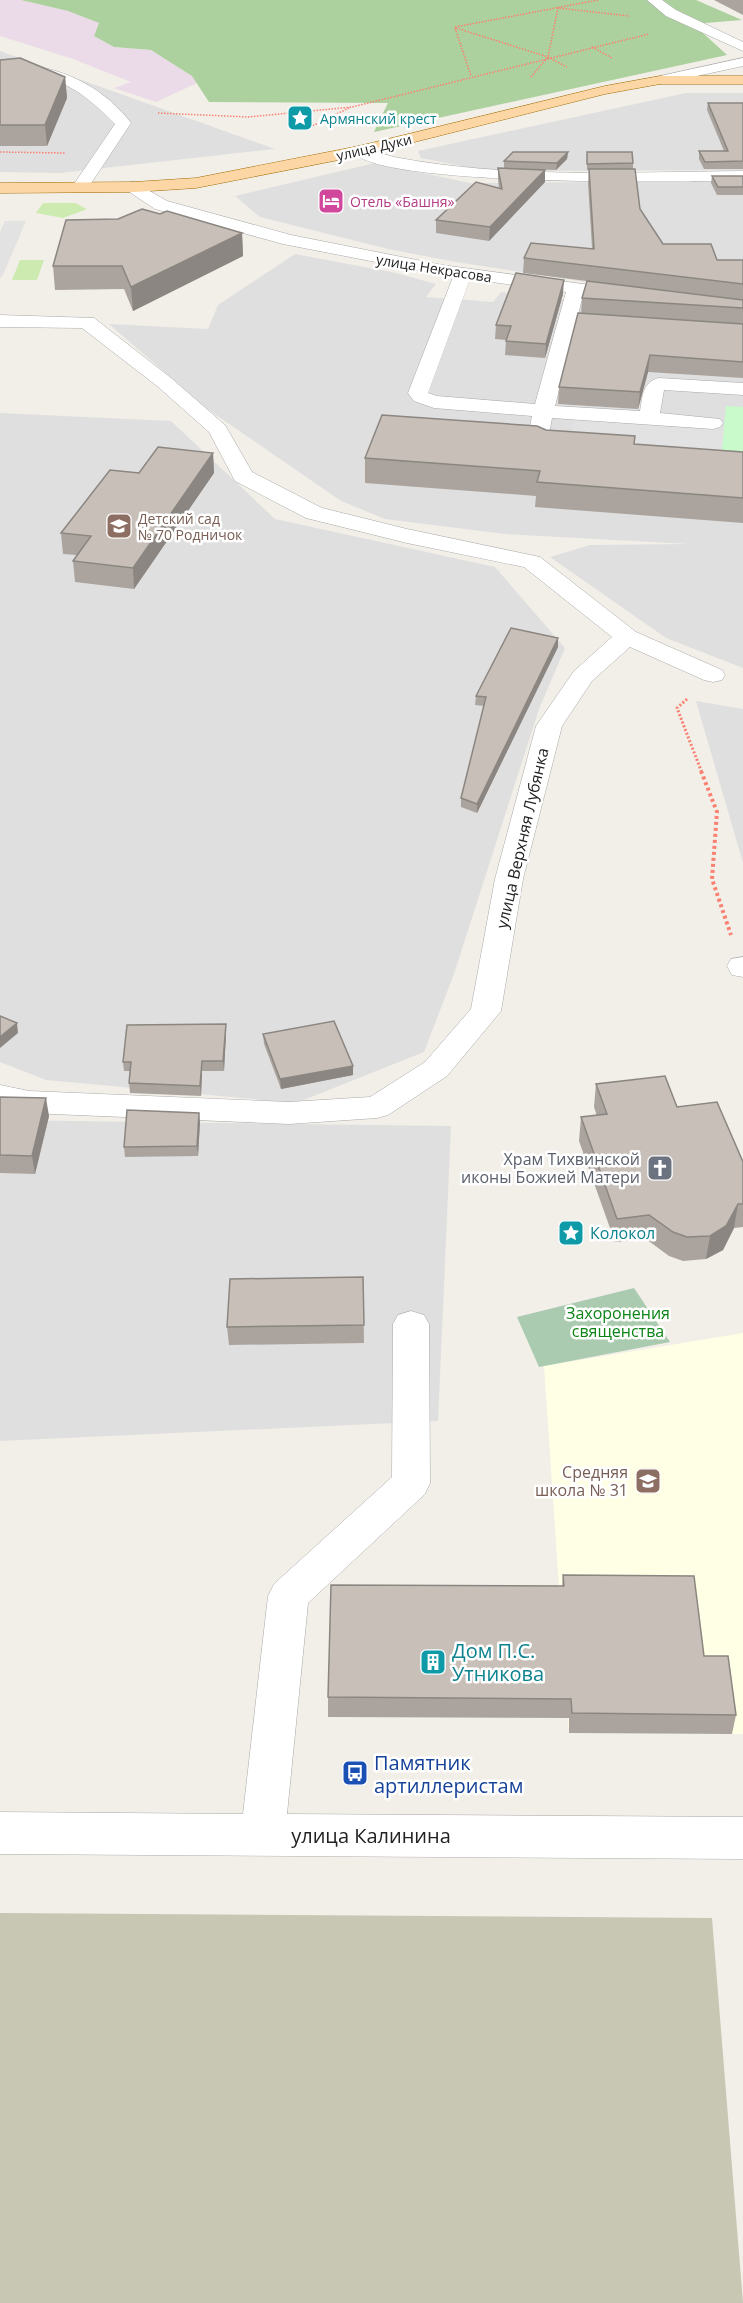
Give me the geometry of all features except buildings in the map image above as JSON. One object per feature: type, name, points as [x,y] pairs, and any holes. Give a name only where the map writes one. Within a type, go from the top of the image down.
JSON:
[{"type":"main road","name":"улица Дуки","points":[[0,188],[134,187],[196,183],[359,152],[605,90],[660,80],[743,80]]},
{"type":"street","points":[[654,0],[660,6],[693,24],[743,48]]},
{"type":"street","points":[[7,57],[30,69],[63,77],[108,107],[123,123],[81,187]]},
{"type":"street","points":[[660,80],[743,62]]},
{"type":"street","points":[[0,75],[30,69]]},
{"type":"street","points":[[359,152],[382,161],[494,175],[743,176]]},
{"type":"street","name":"улица Некрасова","points":[[134,187],[162,205],[235,227],[366,257],[463,273],[640,296]]},
{"type":"street","points":[[463,273],[418,393],[421,397],[434,402],[713,423]]},
{"type":"street","points":[[576,288],[536,438],[539,443],[552,447],[585,449]]},
{"type":"street","points":[[0,321],[87,322],[165,382],[218,429],[243,476],[314,513],[407,536],[531,562],[627,637],[713,675]]},
{"type":"street","points":[[567,321],[590,322]]},
{"type":"street","points":[[649,418],[654,388],[658,384],[743,389]]},
{"type":"street","name":"улица Верхняя Лубянка","points":[[0,1096],[29,1102],[289,1113],[377,1107],[436,1070],[486,1011],[508,879],[549,726],[583,676],[627,637]]},
{"type":"street","points":[[263,1835],[288,1596],[411,1483],[411,1324]]},
{"type":"street","name":"улица Калинина","points":[[0,1833],[743,1838]]},
{"type":"path","points":[[455,27],[598,0]]},
{"type":"path","points":[[558,8],[693,24]]},
{"type":"path","points":[[548,57],[558,8]]},
{"type":"path","points":[[158,113],[248,117],[352,106],[548,57],[693,24]]},
{"type":"path","points":[[455,27],[548,57],[567,67]]},
{"type":"path","points":[[455,27],[471,76]]},
{"type":"path","points":[[677,708],[717,812],[712,879],[742,967]]},
{"type":"shaded area","points":[[0,0],[21,0],[68,11],[99,23],[94,36],[114,47],[151,50],[192,76],[197,83],[156,102],[114,88],[131,82],[73,59],[0,36]]},
{"type":"shaded area","points":[[0,51],[275,149],[60,173],[0,172]]},
{"type":"shaded area","points":[[686,93],[743,93],[743,170],[487,171],[421,158],[418,151]]},
{"type":"shaded area","points":[[375,163],[470,183],[743,181],[743,303],[676,296],[456,262],[388,249],[260,217],[235,196]]},
{"type":"shaded area","points":[[5,221],[26,221],[2,277],[0,277],[0,232]]},
{"type":"shaded area","points":[[295,254],[396,273],[436,284],[426,297],[493,302],[501,292],[566,300],[568,295],[743,315],[743,668],[666,638],[550,557],[590,545],[689,544],[505,534],[385,519],[341,501],[206,408],[109,324],[208,329],[218,305]]},
{"type":"shaded area","points":[[0,413],[171,421],[275,519],[495,567],[565,648],[539,709],[454,974],[424,1052],[296,1103],[46,1080],[0,1062]]},
{"type":"shaded area","points":[[574,419],[724,430],[721,455],[568,443]]},
{"type":"shaded area","points":[[696,701],[743,709],[743,863]]},
{"type":"shaded area","points":[[0,1120],[451,1126],[438,1421],[0,1441]]},
{"type":"shaded area","name":"Средняя школа № 31","points":[[743,1333],[743,1734],[569,1733],[544,1366]]},
{"type":"shaded area","points":[[0,1913],[712,1918],[743,2303],[0,2303]]},
{"type":"green space","points":[[21,0],[696,0],[742,20],[693,24],[727,55],[374,132],[388,103],[209,102],[192,76],[151,50],[114,47],[94,36],[99,23],[68,11]]},
{"type":"green space","points":[[43,203],[75,203],[87,209],[63,218],[36,213]]},
{"type":"green space","points":[[20,260],[44,260],[37,280],[12,280]]},
{"type":"green space","points":[[726,406],[743,407],[743,468],[720,466]]},
{"type":"green space","name":"Захоронения священства","points":[[634,1288],[670,1342],[539,1367],[517,1317]]},
{"type":"place","name":"Армянский крест","points":[[300,118]]},
{"type":"place","name":"Отель «Башня»","points":[[331,201]]},
{"type":"place","name":"Детский сад № 70 Родничок","points":[[119,526]]},
{"type":"place","name":"Храм Тихвинской иконы Божией Матери","points":[[660,1168]]},
{"type":"place","name":"Колокол","points":[[571,1233]]},
{"type":"place","name":"Средняя школа № 31","points":[[648,1481]]},
{"type":"place","name":"Дом П.С. Утникова","points":[[433,1662]]},
{"type":"place","name":"Памятник артиллеристам","points":[[355,1773]]}]
